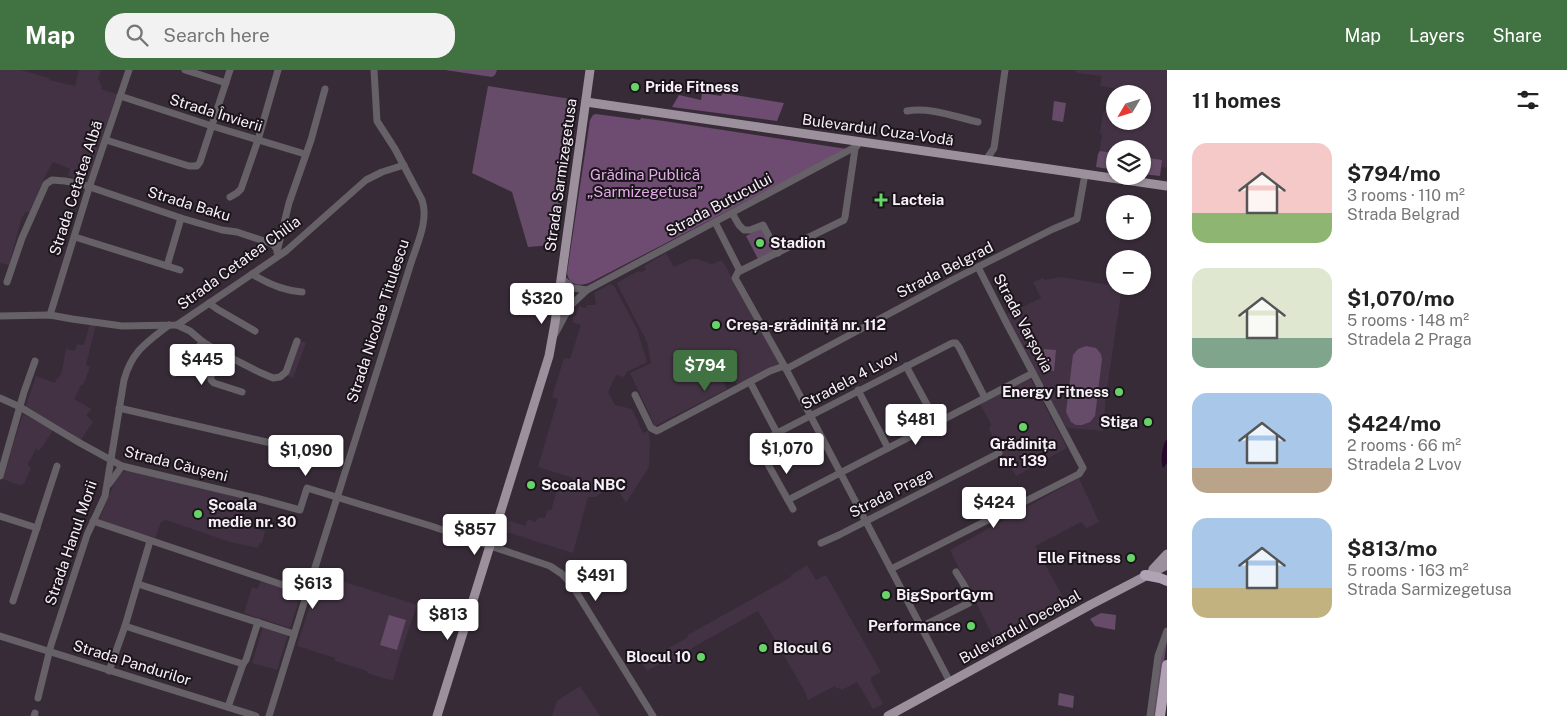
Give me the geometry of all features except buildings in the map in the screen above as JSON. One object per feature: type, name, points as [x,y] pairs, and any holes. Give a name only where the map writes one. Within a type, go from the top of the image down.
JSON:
[{"type":"highway","points":[[1145,575],[1167,581]]},
{"type":"highway","points":[[1160,716],[1167,665]]},
{"type":"main road","name":"Strada Sarmizegetusa","points":[[437,716],[544,373],[552,340],[590,70]]},
{"type":"main road","name":"Bulevardul Cuza-Vodă","points":[[586,102],[857,145],[986,160],[1167,186]]},
{"type":"main road","points":[[1145,575],[1167,554]]},
{"type":"main road","name":"Bulevardul Decebal","points":[[888,716],[1145,575],[1167,565]]},
{"type":"street","name":"Strada Cetatea Albă","points":[[50,315],[89,188],[129,70]]},
{"type":"street","points":[[185,70],[226,83]]},
{"type":"street","points":[[106,140],[189,166],[197,166],[200,162],[230,70]]},
{"type":"street","points":[[230,197],[241,189],[258,140],[278,70]]},
{"type":"street","points":[[374,70],[377,121],[392,142],[404,165]]},
{"type":"street","points":[[986,160],[994,148],[1005,70]]},
{"type":"street","points":[[277,254],[289,204],[311,140],[325,89]]},
{"type":"street","name":"Strada Învierii","points":[[120,96],[305,154]]},
{"type":"street","points":[[907,111],[930,111],[978,122]]},
{"type":"street","points":[[738,273],[844,220],[857,145]]},
{"type":"street","name":"Strada Butucului","points":[[552,340],[570,306],[587,290],[857,145]]},
{"type":"street","points":[[994,148],[1000,162]]},
{"type":"street","name":"Strada Cetatea Chilia","points":[[0,316],[50,315],[122,326],[174,325],[252,274],[301,238],[366,180],[382,172],[404,165]]},
{"type":"street","name":"Strada Nicolae Titulescu","points":[[269,716],[422,227],[423,204],[404,165]]},
{"type":"street","name":"Strada Belgrad","points":[[634,395],[651,428],[655,431],[770,371],[785,368],[978,267],[1077,219],[1085,174]]},
{"type":"street","name":"Strada Baku","points":[[7,282],[22,238],[47,183],[52,180],[65,180],[181,218],[222,230],[237,232],[274,245],[277,254]]},
{"type":"street","points":[[732,213],[744,230],[750,230],[763,225],[778,253]]},
{"type":"street","points":[[166,266],[181,218]]},
{"type":"street","points":[[715,222],[738,273],[736,280],[811,416],[950,682]]},
{"type":"street","points":[[75,237],[180,270]]},
{"type":"street","name":"Strada Varșovia","points":[[892,569],[1082,471],[1082,465],[978,267]]},
{"type":"street","points":[[252,274],[291,292],[302,292]]},
{"type":"street","points":[[561,278],[573,288],[587,290]]},
{"type":"street","points":[[209,303],[254,331]]},
{"type":"street","points":[[174,325],[190,331],[224,354],[259,372],[277,378],[286,372],[297,340]]},
{"type":"street","name":"Strada Hanul Morii","points":[[38,698],[50,652],[50,645],[87,535],[107,486],[124,380],[130,361],[138,351],[174,325]]},
{"type":"street","points":[[174,373],[204,342]]},
{"type":"street","name":"Stradela 4 Lvov","points":[[788,500],[760,450],[764,440],[858,390],[949,344],[956,343],[985,398]]},
{"type":"street","points":[[224,354],[211,376],[211,380],[214,383],[242,392]]},
{"type":"street","points":[[0,476],[28,379],[36,361]]},
{"type":"street","points":[[906,366],[937,423]]},
{"type":"street","points":[[793,509],[788,500],[1033,373]]},
{"type":"street","points":[[750,382],[777,433]]},
{"type":"street","points":[[858,390],[888,448]]},
{"type":"street","name":"Strada Căușeni","points":[[0,398],[20,407],[122,466],[300,510],[307,488],[337,498]]},
{"type":"street","points":[[119,408],[284,446]]},
{"type":"street","name":"Strada Praga","points":[[821,543],[999,453]]},
{"type":"street","points":[[13,601],[57,466]]},
{"type":"street","points":[[107,486],[122,466]]},
{"type":"street","points":[[337,498],[431,526],[550,566],[572,585],[653,716]]},
{"type":"street","points":[[0,516],[37,528]]},
{"type":"street","points":[[93,522],[307,593]]},
{"type":"street","points":[[109,671],[150,541]]},
{"type":"street","points":[[921,628],[969,603],[968,593],[956,572]]},
{"type":"street","points":[[138,584],[294,634]]},
{"type":"street","points":[[228,707],[258,622]]},
{"type":"street","points":[[124,626],[243,664]]},
{"type":"street","points":[[1150,716],[1158,656],[1167,631]]},
{"type":"street","name":"Strada Pandurilor","points":[[0,636],[256,716]]},
{"type":"shaded area","points":[[0,70],[21,70],[49,78],[49,80],[75,86],[79,70],[99,70],[101,71],[98,79],[102,86],[101,89],[117,94],[87,183],[68,176],[70,169],[53,162],[30,212],[25,212],[24,216],[22,216],[9,265],[0,263]]},
{"type":"shaded area","points":[[445,70],[497,70],[492,77]]},
{"type":"shaded area","points":[[1074,70],[1167,70],[1167,168],[1151,165],[1151,140],[1106,140],[1106,159],[1098,158],[1105,108],[1106,130],[1151,130],[1151,85],[1106,85],[1106,87],[1100,86],[1102,76],[1078,73]]},
{"type":"shaded area","points":[[488,86],[577,100],[553,245],[528,247],[512,192],[472,173]]},
{"type":"shaded area","points":[[1054,101],[1066,103],[1063,122],[1052,120]]},
{"type":"shaded area","points":[[1100,151],[1106,152],[1106,169],[1096,167]]},
{"type":"shaded area","points":[[1151,158],[1162,160],[1160,176],[1151,175]]},
{"type":"shaded area","name":"Stadion","points":[[762,228],[775,251],[758,259],[746,236]]},
{"type":"shaded area","points":[[666,253],[674,267],[691,259],[712,264],[722,260],[778,364],[737,385],[732,376],[723,380],[727,389],[655,426],[630,373],[651,363],[647,342],[617,283],[638,271],[646,270],[644,266]]},
{"type":"shaded area","points":[[1061,277],[1106,284],[1106,295],[1121,295],[1106,396],[1103,431],[1068,428],[1064,424],[1006,315],[1041,298],[1033,282],[1043,278],[1044,280]]},
{"type":"shaded area","points":[[610,284],[614,286],[637,329],[647,362],[627,372],[624,377],[616,375],[608,392],[615,405],[632,409],[643,433],[648,431],[650,440],[649,467],[626,503],[616,487],[610,491],[608,489],[595,497],[588,497],[573,553],[503,531],[507,520],[525,526],[528,519],[535,522],[538,518],[545,518],[548,510],[551,510],[560,481],[571,485],[573,478],[538,467],[558,399],[552,397],[564,358],[570,359],[581,325],[572,322],[573,318],[579,306],[586,308],[587,305],[596,305],[594,293]]},
{"type":"shaded area","points":[[90,323],[96,325],[86,365],[90,367],[83,385],[81,385],[74,399],[92,409],[86,415],[93,422],[80,441],[71,433],[25,408],[36,376],[55,383],[62,371],[66,349],[75,351],[77,344],[84,345]]},
{"type":"shaded area","points":[[300,341],[306,343],[293,378],[288,376]]},
{"type":"shaded area","points":[[1086,346],[1096,348],[1101,354],[1102,359],[1095,416],[1090,422],[1076,425],[1071,422],[1066,412],[1073,355],[1078,349]]},
{"type":"shaded area","points":[[1044,349],[1056,350],[1054,371],[1042,370]]},
{"type":"shaded area","name":"Grădinița nr. 139","points":[[1030,378],[1067,448],[1016,476],[1002,455],[989,429],[991,424],[980,404]]},
{"type":"shaded area","points":[[23,414],[53,430],[40,450],[36,448],[27,464],[31,468],[22,486],[2,479]]},
{"type":"shaded area","points":[[1167,439],[1167,463],[1163,468],[1162,453]]},
{"type":"shaded area","points":[[127,470],[243,497],[239,511],[240,518],[245,525],[265,531],[262,543],[260,543],[258,548],[230,542],[166,520],[161,522],[155,539],[99,520],[116,479],[119,474]]},
{"type":"shaded area","points":[[1079,478],[1099,522],[1087,528],[1081,522],[1035,546],[1065,601],[994,639],[950,550]]},
{"type":"shaded area","points":[[807,565],[816,580],[826,575],[881,672],[871,677],[871,681],[883,704],[873,709],[857,682],[842,690],[840,688],[837,689],[835,686],[808,700],[758,611],[692,648],[685,657],[669,666],[666,661],[647,671],[642,663],[791,577],[791,575]]},
{"type":"shaded area","points":[[320,574],[417,605],[393,681],[335,661],[335,658],[297,646]]},
{"type":"shaded area","points":[[261,580],[301,594],[290,628],[244,613],[252,587],[258,589]]},
{"type":"shaded area","points":[[1101,613],[1116,615],[1115,630],[1095,626],[1090,619]]},
{"type":"shaded area","points":[[389,615],[406,620],[397,650],[380,645]]},
{"type":"shaded area","points":[[263,627],[288,635],[277,670],[252,663]]},
{"type":"shaded area","points":[[1167,639],[1157,716],[1152,716],[1161,655]]},
{"type":"shaded area","points":[[580,686],[600,716],[552,716],[557,701]]},
{"type":"shaded area","points":[[1059,693],[1074,696],[1073,708],[1058,705]]},
{"type":"green space","points":[[702,93],[721,96],[723,93],[784,103],[777,121],[672,107],[679,95],[701,100]]},
{"type":"green space","name":"Grădina Publică „Sarmizegetusa”","points":[[596,114],[664,121],[847,149],[591,282],[580,285],[570,281],[567,273],[590,120]]},
{"type":"place","name":"Pride Fitness","points":[[635,87]]},
{"type":"place","name":"Lacteia","points":[[881,200]]},
{"type":"place","name":"Stadion","points":[[760,243]]},
{"type":"place","name":"Creșa-grădiniță nr. 112","points":[[716,325]]},
{"type":"place","name":"Energy Fitness","points":[[1119,392]]},
{"type":"place","name":"Stiga","points":[[1148,422]]},
{"type":"place","name":"Grădinița nr. 139","points":[[1023,427]]},
{"type":"place","name":"Scoala NBC","points":[[531,485]]},
{"type":"place","name":"Şcoala medie nr. 30","points":[[198,514]]},
{"type":"place","name":"Elle Fitness","points":[[1131,558]]},
{"type":"place","name":"BigSportGym","points":[[886,595]]},
{"type":"place","name":"Performance","points":[[971,626]]},
{"type":"place","name":"Blocul 6","points":[[763,648]]},
{"type":"place","name":"Blocul 10","points":[[701,657]]}]
